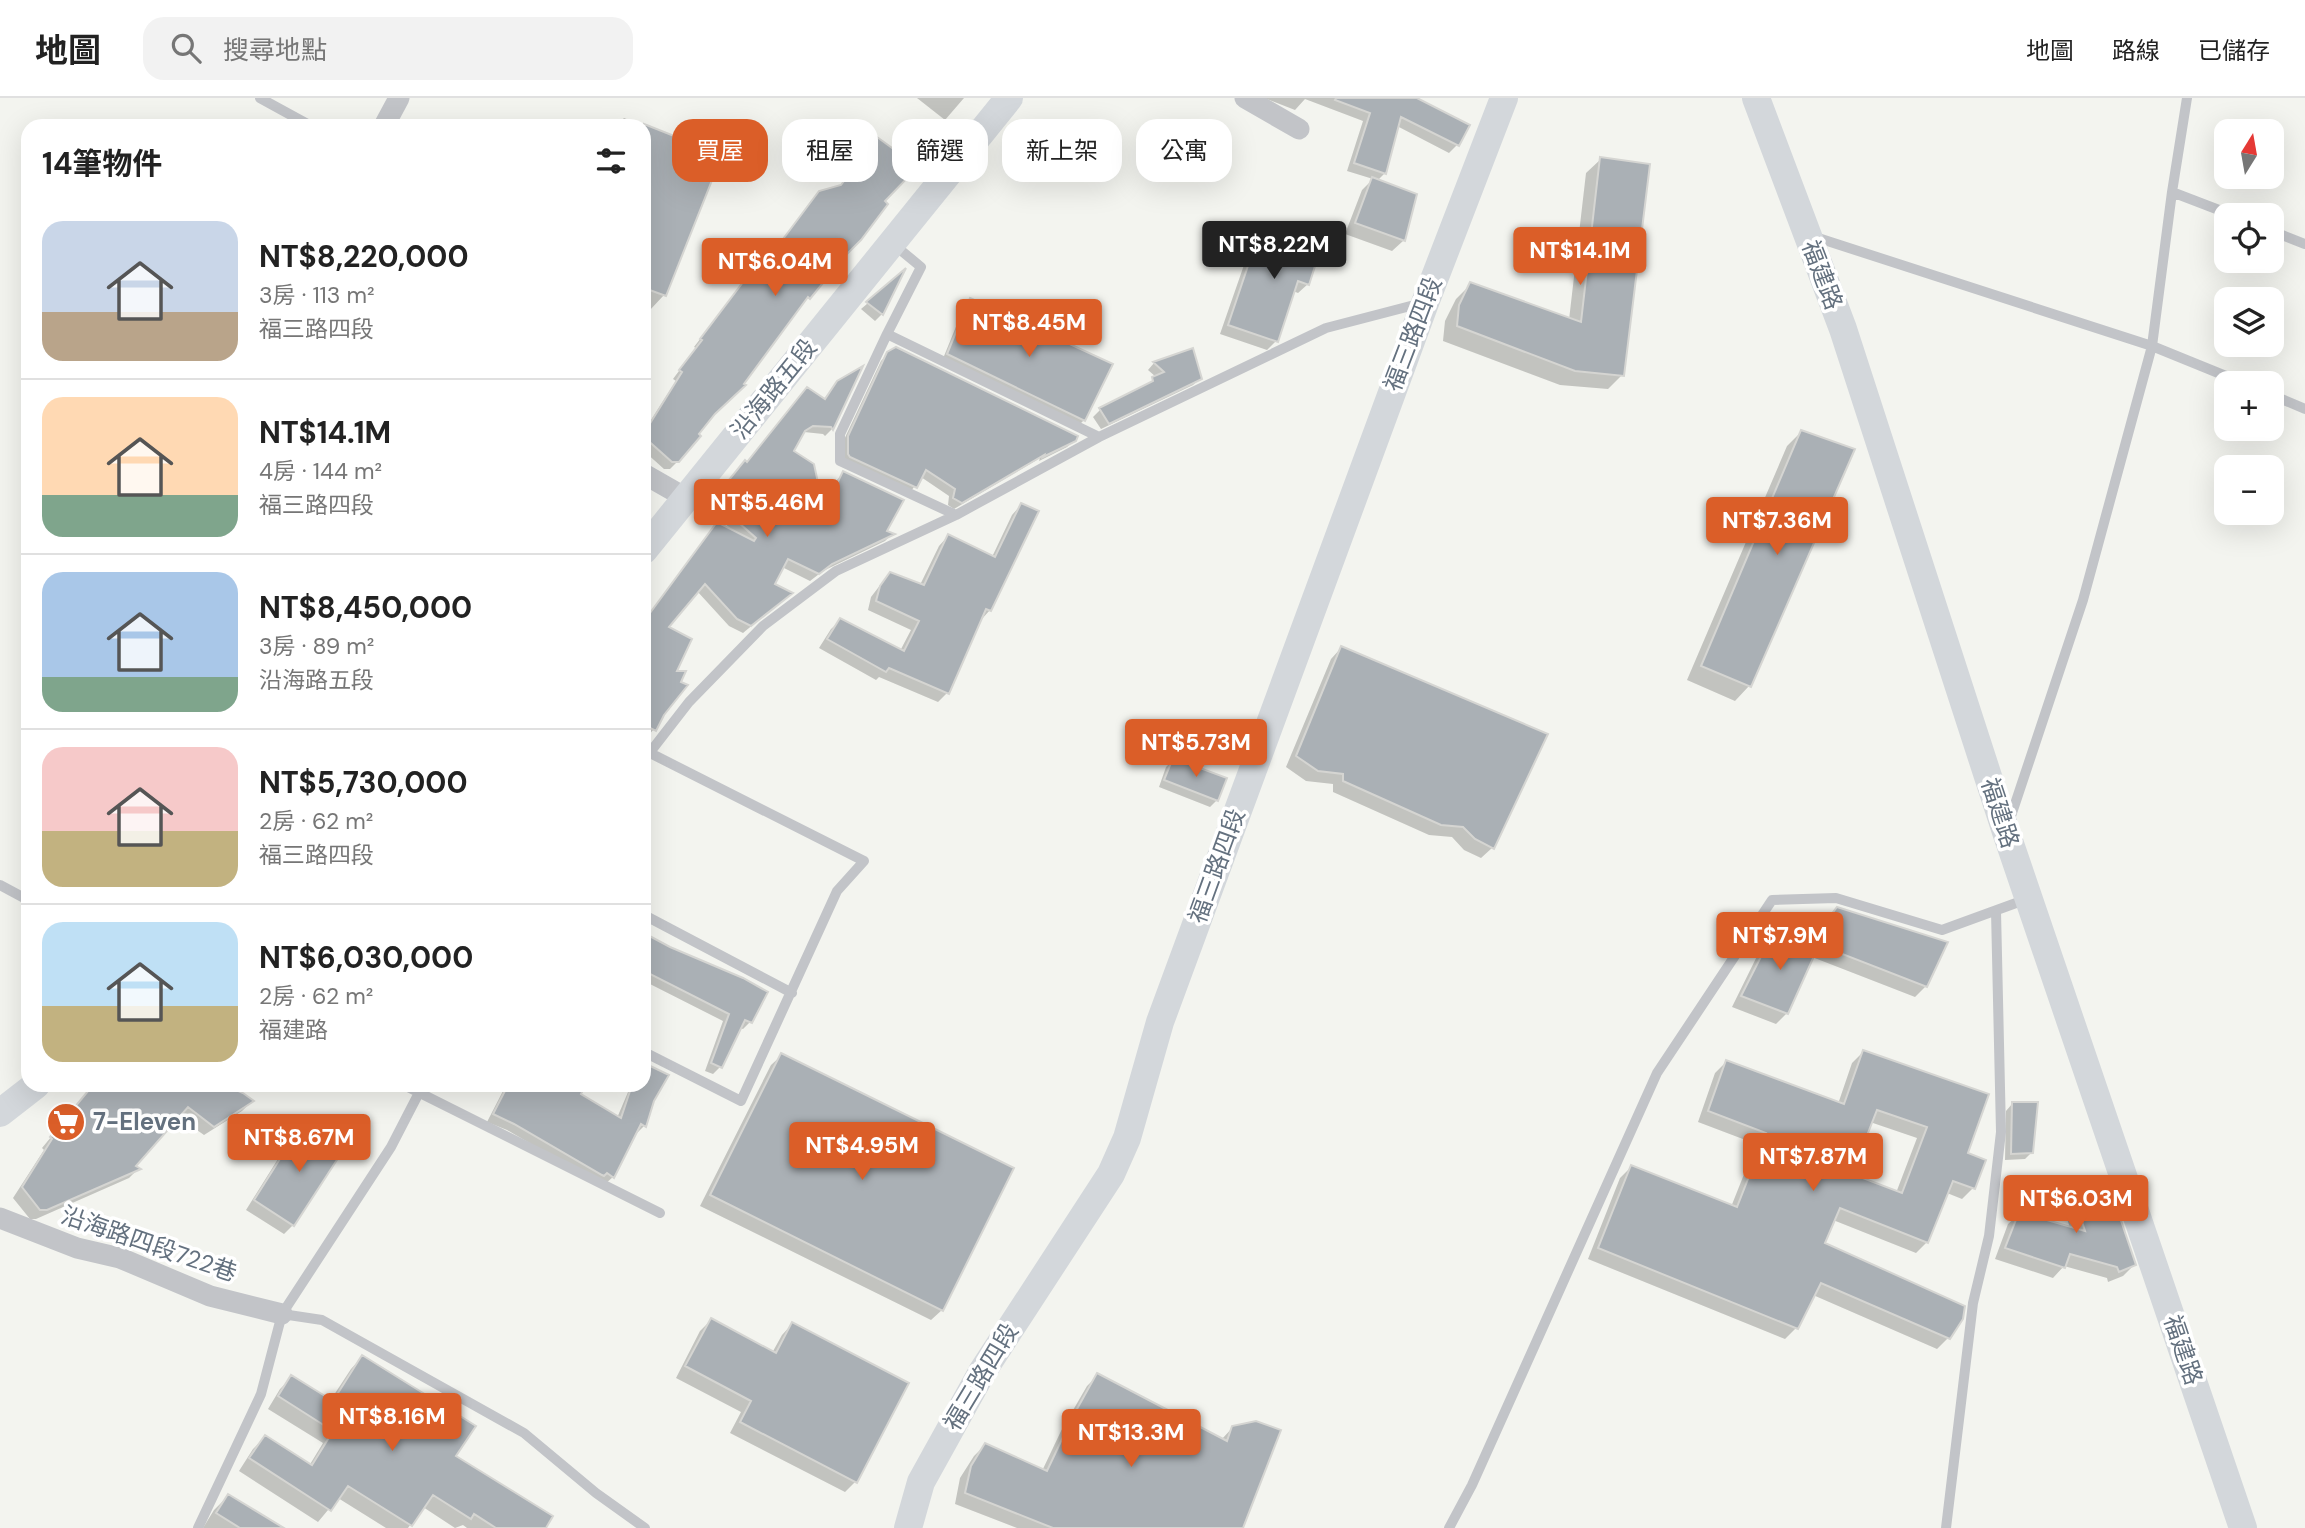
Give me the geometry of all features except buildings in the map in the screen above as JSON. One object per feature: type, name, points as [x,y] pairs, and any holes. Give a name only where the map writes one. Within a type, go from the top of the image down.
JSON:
[{"type":"street","points":[[388,119],[399,98]]},
{"type":"street","name":"沿海路五段","points":[[651,541],[1009,98]]},
{"type":"street","points":[[1245,98],[1299,129]]},
{"type":"street","name":"福三路四段","points":[[908,1528],[921,1482],[982,1372],[1111,1174],[1127,1138],[1160,1022],[1425,303],[1504,98]]},
{"type":"street","name":"福建路","points":[[1756,98],[1843,329],[2006,832],[2244,1528]]},
{"type":"street","points":[[651,478],[686,498]]},
{"type":"street","points":[[0,1113],[27,1092]]},
{"type":"street","name":"沿海路四段722巷","points":[[0,1218],[77,1248],[120,1258],[211,1296],[282,1314]]},
{"type":"lane","points":[[260,98],[298,119]]},
{"type":"lane","points":[[2006,832],[2083,600],[2152,346],[2187,98]]},
{"type":"lane","points":[[2172,192],[2214,208]]},
{"type":"lane","points":[[1806,234],[2152,346],[2214,371]]},
{"type":"lane","points":[[2284,236],[2305,244]]},
{"type":"lane","points":[[892,243],[921,267],[840,434],[840,461],[956,515]]},
{"type":"lane","points":[[651,752],[689,702],[763,626],[836,571],[956,515],[1099,437],[1326,328],[1425,303]]},
{"type":"lane","points":[[887,334],[1099,437]]},
{"type":"lane","points":[[2284,400],[2305,409]]},
{"type":"lane","points":[[651,759],[864,862],[836,891],[741,1101],[651,1056]]},
{"type":"lane","points":[[0,885],[21,896]]},
{"type":"lane","points":[[1449,1528],[1472,1485],[1657,1073],[1746,935],[1772,900],[1836,898],[1942,930],[2029,898]]},
{"type":"lane","points":[[1946,1528],[1973,1303],[1989,1236],[2001,1132],[1996,911]]},
{"type":"lane","points":[[651,919],[792,993]]},
{"type":"lane","points":[[198,1528],[261,1394],[282,1314],[391,1147],[420,1092]]},
{"type":"lane","points":[[425,1092],[660,1213]]},
{"type":"lane","points":[[282,1314],[322,1320],[524,1433],[596,1493],[645,1528]]},
{"type":"place","name":"7-Eleven","points":[[66,1122]]}]
